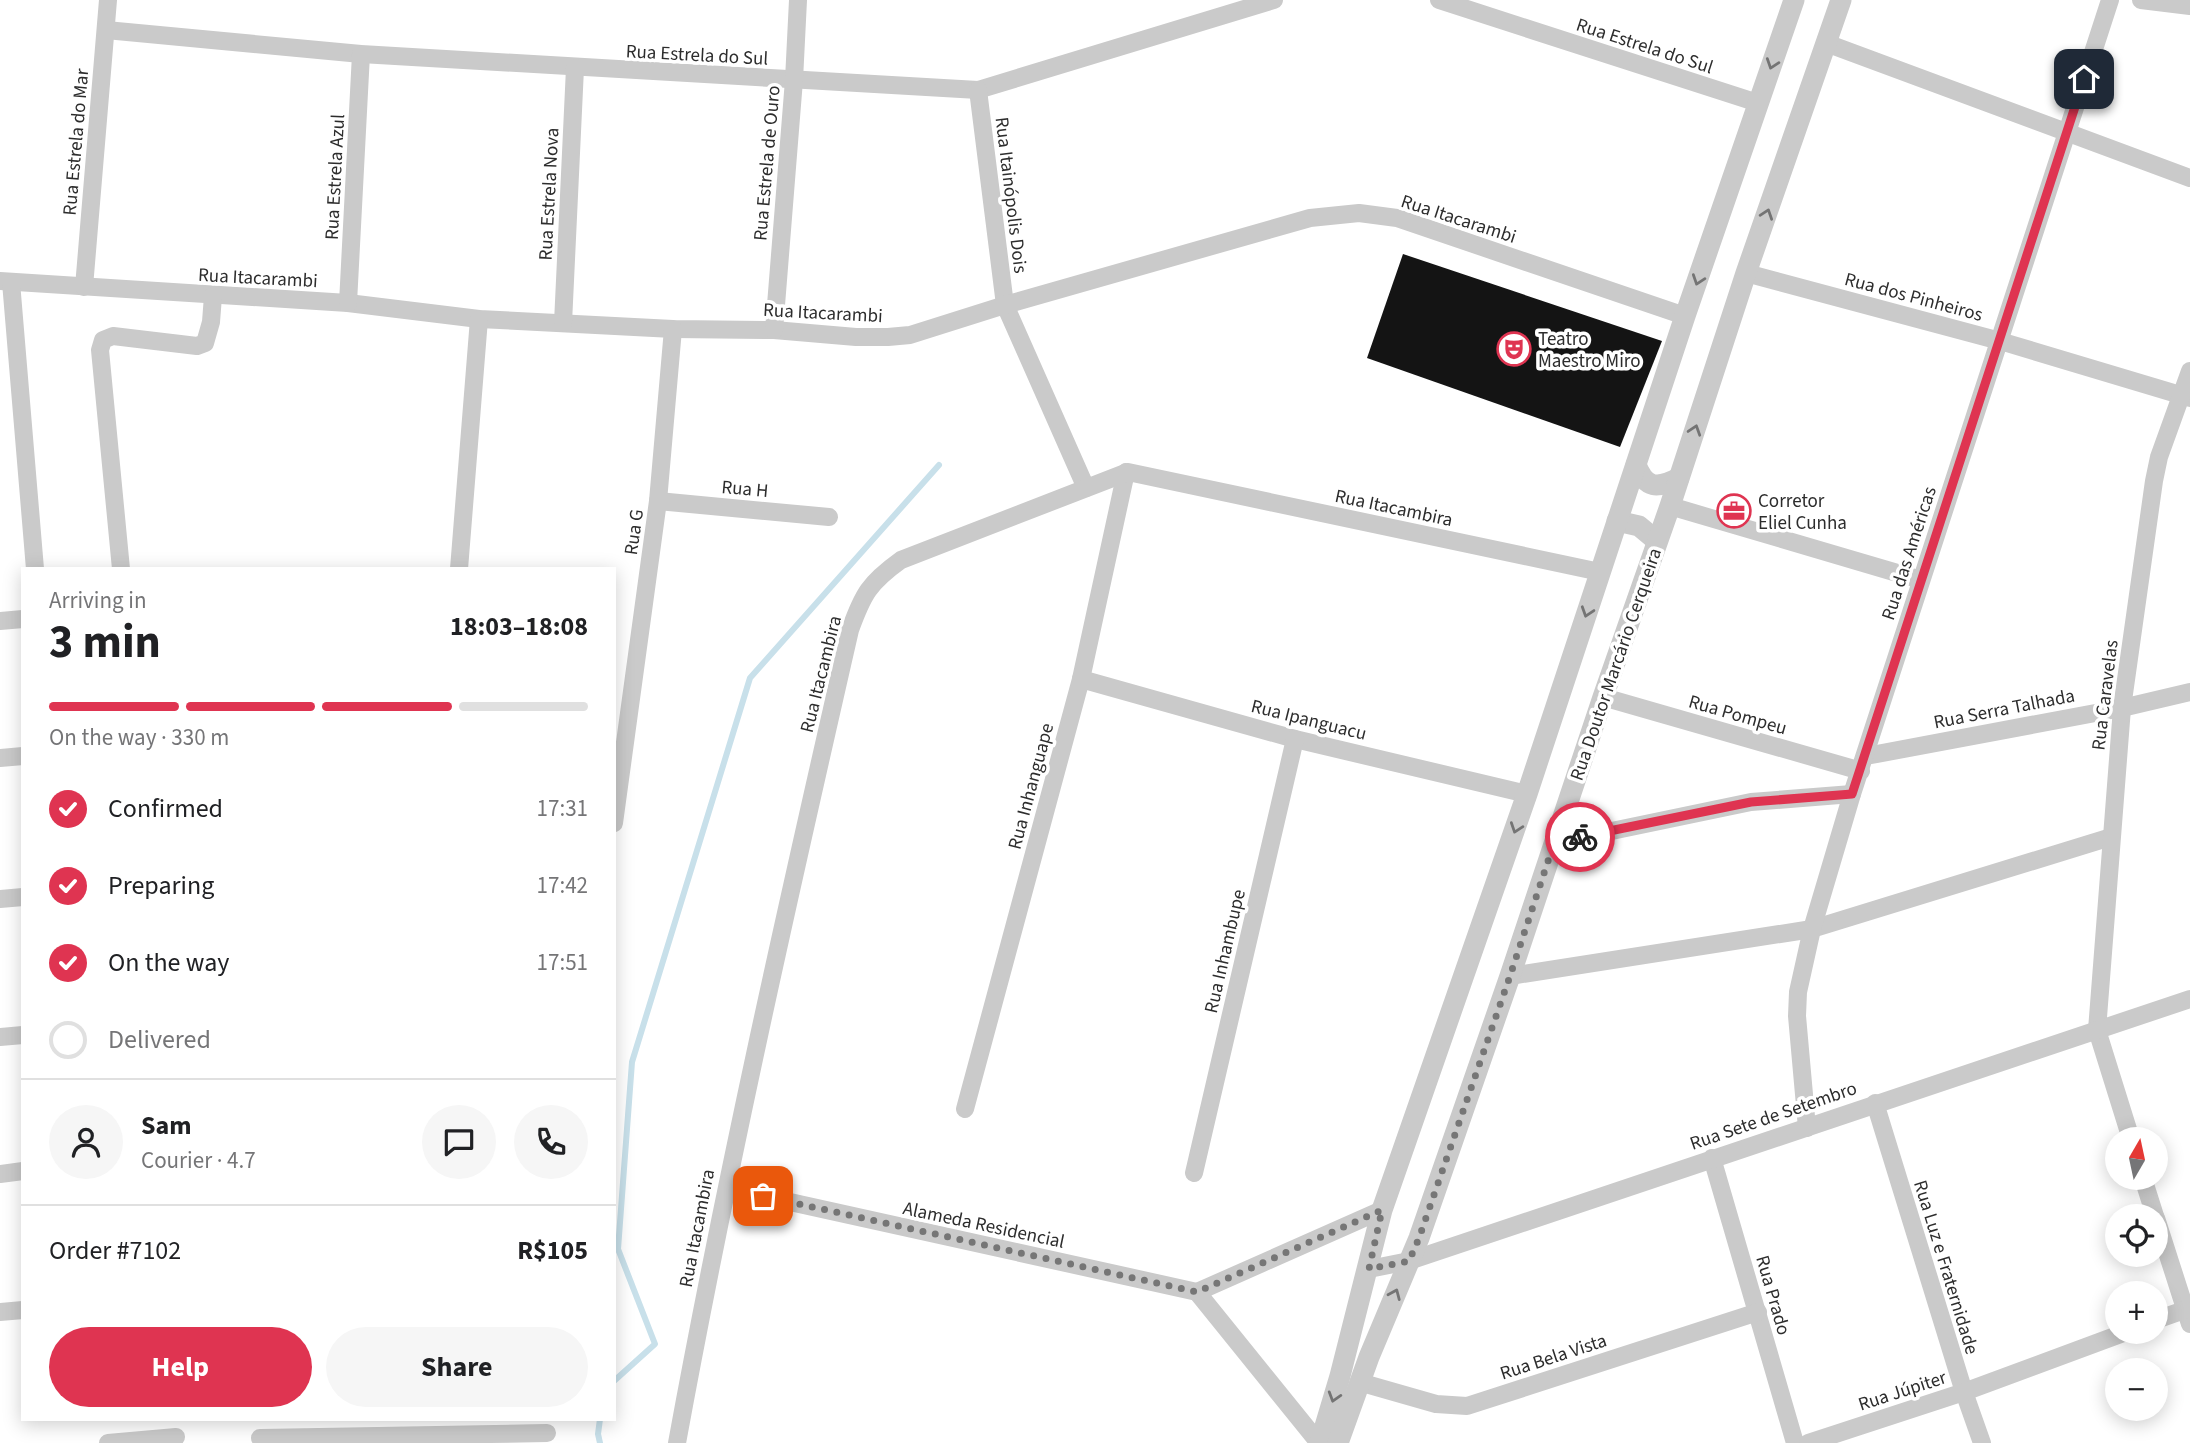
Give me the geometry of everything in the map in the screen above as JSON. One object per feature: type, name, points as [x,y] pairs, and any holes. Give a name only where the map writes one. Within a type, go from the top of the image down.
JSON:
[{"type":"street","name":"Rua Estrela do Mar","points":[[83,287],[108,0]]},
{"type":"street","name":"Rua Estrela de Ouro","points":[[774,330],[798,0]]},
{"type":"street","name":"Rua Estrela do Sul","points":[[106,30],[361,54],[978,90],[1273,0]]},
{"type":"street","name":"Rua Estrela do Sul","points":[[1439,0],[1758,103]]},
{"type":"street","points":[[1319,1443],[1369,1269],[1382,1210],[1527,794],[1685,316],[1794,0]]},
{"type":"street","name":"Rua Doutor Marcário Cerqueira","points":[[1338,1443],[1359,1382],[1419,1238],[1841,0]]},
{"type":"street","name":"Rua das Américas","points":[[1807,1128],[1797,1016],[1798,992],[1812,929],[1852,794],[2110,0]]},
{"type":"street","points":[[2141,0],[2190,6]]},
{"type":"street","points":[[1826,43],[2190,178]]},
{"type":"street","name":"Rua Estrela Azul","points":[[348,303],[361,54]]},
{"type":"street","name":"Rua Estrela Nova","points":[[563,323],[575,68]]},
{"type":"street","name":"Rua Itainópolis Dois","points":[[978,90],[1005,305],[1086,488]]},
{"type":"street","name":"Rua Itacarambi","points":[[6,281],[348,303],[479,319],[673,329],[774,330],[856,337],[910,335],[1005,305],[1310,218],[1359,212],[1397,218],[1685,316]]},
{"type":"street","name":"Rua dos Pinheiros","points":[[1746,273],[2000,341],[2186,397]]},
{"type":"street","points":[[6,281],[35,567]]},
{"type":"street","points":[[121,567],[100,350],[103,340],[113,336],[197,346],[205,343],[211,322],[213,296]]},
{"type":"street","points":[[459,567],[479,319]]},
{"type":"street","name":"Rua G","points":[[617,775],[658,501],[673,329]]},
{"type":"street","name":"Rua Caravelas","points":[[2097,1030],[2122,708],[2154,481],[2160,457],[2186,397],[2190,371]]},
{"type":"street","points":[[1636,465],[1642,479],[1652,485],[1664,486],[1679,478]]},
{"type":"street","name":"Rua Itacambira","points":[[677,1443],[711,1258],[759,1030],[850,630],[863,595],[880,574],[901,560],[1126,472],[1600,572]]},
{"type":"street","name":"Rua Inhanguape","points":[[965,1109],[1081,679],[1126,472]]},
{"type":"street","name":"Rua H","points":[[658,501],[829,517]]},
{"type":"street","points":[[1670,506],[1921,580]]},
{"type":"street","points":[[1617,521],[1639,526],[1657,541]]},
{"type":"street","points":[[0,621],[21,618]]},
{"type":"street","name":"Rua Ipanguacu","points":[[1081,679],[1295,739],[1527,794]]},
{"type":"street","name":"Rua Serra Talhada","points":[[1863,763],[2190,692]]},
{"type":"street","name":"Rua Pompeu","points":[[1603,697],[1863,763]]},
{"type":"street","name":"Rua Inhambupe","points":[[1194,1173],[1295,739]]},
{"type":"street","points":[[0,758],[21,756]]},
{"type":"street","points":[[1554,843],[1751,802],[1852,794]]},
{"type":"street","points":[[1510,976],[1812,929],[2110,836]]},
{"type":"street","points":[[0,899],[21,897]]},
{"type":"street","name":"Rua Sete de Setembro","points":[[1369,1269],[1409,1261],[2190,999]]},
{"type":"street","points":[[2097,1030],[2127,1127]]},
{"type":"street","points":[[0,1037],[21,1035]]},
{"type":"street","name":"Rua Luz e Fraternidade","points":[[1875,1103],[1982,1443]]},
{"type":"street","name":"Rua Prado","points":[[1712,1158],[1795,1443]]},
{"type":"street","points":[[0,1174],[21,1171]]},
{"type":"street","name":"Alameda Residencial","points":[[763,1196],[1197,1292]]},
{"type":"street","points":[[1319,1443],[1197,1292],[1382,1210]]},
{"type":"street","points":[[2168,1253],[2188,1314],[2168,1318]]},
{"type":"street","points":[[0,1312],[21,1310]]},
{"type":"street","name":"Rua Bela Vista","points":[[1359,1382],[1436,1404],[1467,1406],[1758,1312]]},
{"type":"street","name":"Rua Júpiter","points":[[1808,1443],[1964,1392],[2105,1340]]},
{"type":"street","points":[[258,1421],[260,1440],[547,1433]]},
{"type":"street","points":[[108,1443],[176,1437]]},
{"type":"building","name":"Teatro Maestro Miro","points":[[1403,254],[1662,341],[1620,447],[1367,358]]},
{"type":"waterway","points":[[616,1379],[655,1344],[618,1249],[632,1062],[750,678],[939,465]]},
{"type":"waterway","points":[[600,1421],[600,1443]]},
{"type":"way so far","points":[[763,1196],[1197,1292],[1382,1210],[1369,1269],[1409,1261],[1554,843],[1580,837]]},
{"type":"place","name":"Teatro Maestro Miro","points":[[1514,349]]},
{"type":"place","name":"Corretor Eliel Cunha","points":[[1734,511]]},
{"type":"route","points":[[1580,837],[1751,802],[1852,794],[2084,79]]}]
